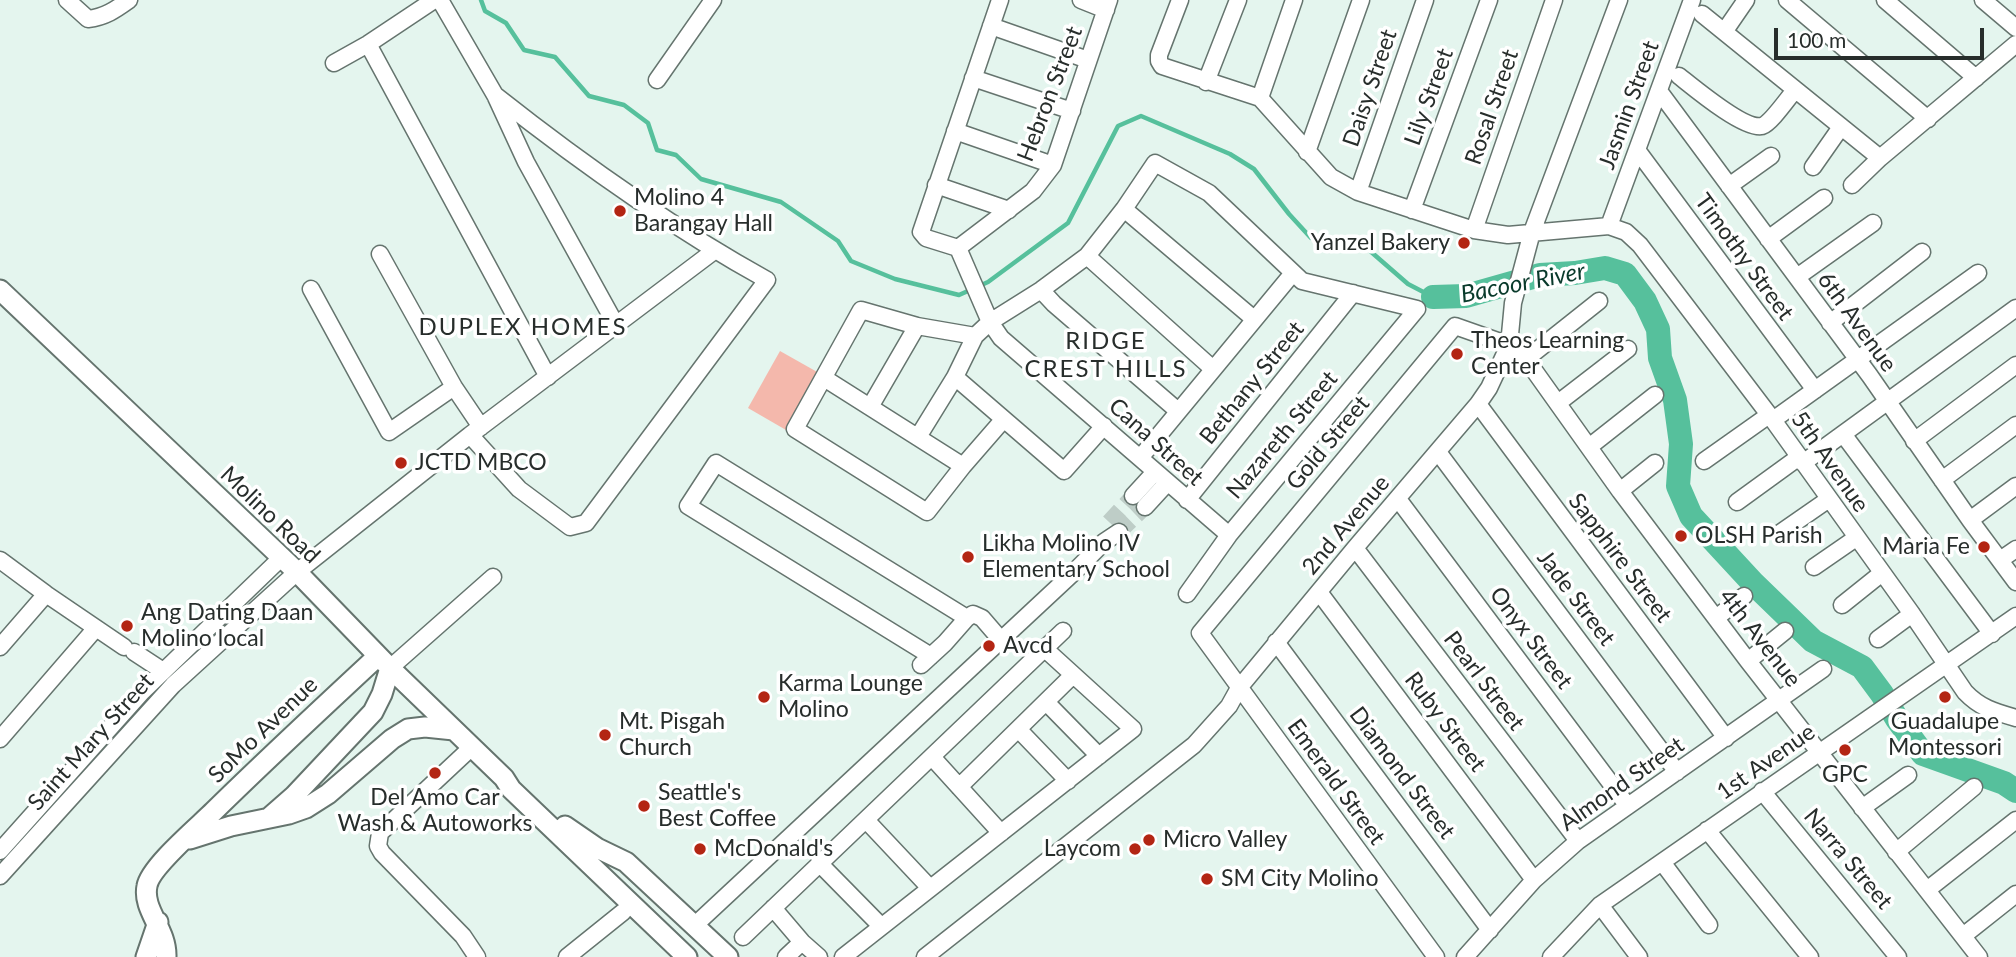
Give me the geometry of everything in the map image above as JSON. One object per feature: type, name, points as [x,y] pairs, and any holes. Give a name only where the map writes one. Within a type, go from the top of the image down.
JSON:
[{"type":"main road","name":"Molino Road","points":[[0,290],[296,572],[504,778],[526,804],[594,860],[703,957]]},
{"type":"main road","name":"SoMo Avenue","points":[[269,818],[294,796],[373,712],[382,694],[384,662]]},
{"type":"main road","name":"SoMo Avenue","points":[[166,957],[165,940],[146,897],[150,876],[302,726],[384,662]]},
{"type":"main road","name":"SoMo Avenue","points":[[183,842],[213,831],[298,811],[320,799],[356,772],[392,739],[408,729],[425,727],[454,730]]},
{"type":"main road","name":"Molino Road","points":[[504,778],[519,782],[565,826],[687,957]]},
{"type":"main road","name":"Molino Road","points":[[526,804],[552,840],[670,957]]},
{"type":"main road","name":"Molino Road","points":[[565,826],[597,848],[626,862],[728,957]]},
{"type":"main road","points":[[146,957],[158,922]]},
{"type":"street","points":[[67,0],[88,19],[100,18],[128,0]]},
{"type":"street","points":[[334,62],[368,44],[434,0]]},
{"type":"street","points":[[440,0],[495,95],[526,162],[616,325]]},
{"type":"street","points":[[657,79],[713,0]]},
{"type":"street","points":[[958,248],[926,239],[922,230],[1000,0]]},
{"type":"street","points":[[1082,0],[1107,5]]},
{"type":"street","points":[[1180,0],[1159,61],[1162,66],[1260,98],[1331,177],[1358,192],[1474,230],[1530,238],[1609,226]]},
{"type":"street","points":[[1206,82],[1238,0]]},
{"type":"street","points":[[1260,98],[1294,0]]},
{"type":"street","points":[[1307,152],[1361,0]]},
{"type":"street","name":"Daisy Street","points":[[1358,192],[1425,0]]},
{"type":"street","name":"Lily Street","points":[[1412,210],[1489,0]]},
{"type":"street","name":"Rosal Street","points":[[1474,230],[1554,0]]},
{"type":"street","name":"2nd Avenue","points":[[925,957],[1194,745],[1229,706],[1276,642],[1478,404],[1489,388],[1509,345],[1513,303],[1530,238],[1619,0]]},
{"type":"street","name":"Jasmin Street","points":[[1609,226],[1692,0]]},
{"type":"street","points":[[1724,32],[1746,0]]},
{"type":"street","points":[[1787,0],[1928,119]]},
{"type":"street","points":[[1885,0],[1976,78]]},
{"type":"street","points":[[1983,0],[2016,28]]},
{"type":"street","name":"Hebron Street","points":[[958,248],[1033,191],[1053,164],[1107,5]]},
{"type":"street","points":[[1702,14],[1880,158]]},
{"type":"street","points":[[991,26],[1088,60]]},
{"type":"street","points":[[368,44],[548,377]]},
{"type":"street","points":[[1852,185],[1880,158],[2016,44]]},
{"type":"street","points":[[1679,76],[1720,108],[1756,126],[1766,124],[1795,90]]},
{"type":"street","points":[[973,78],[1072,111]]},
{"type":"street","name":"6th Avenue","points":[[1659,91],[1797,277],[2016,582]]},
{"type":"street","points":[[380,254],[476,431],[519,489],[569,527],[586,523],[767,280],[714,251],[570,154],[495,95]]},
{"type":"street","points":[[1813,167],[1841,127]]},
{"type":"street","points":[[955,131],[1053,164]]},
{"type":"street","name":"Timothy Street","points":[[1637,150],[1815,390]]},
{"type":"street","points":[[1729,186],[1771,156]]},
{"type":"street","points":[[918,437],[955,377],[975,336],[990,322],[1041,290],[1087,256],[1124,209],[1155,163],[1209,193],[1303,281],[1353,293]]},
{"type":"street","points":[[936,184],[1009,210]]},
{"type":"street","points":[[1768,239],[1824,198]]},
{"type":"street","points":[[1124,209],[1254,319]]},
{"type":"street","points":[[1797,277],[1872,223]]},
{"type":"street","name":"5th Avenue","points":[[1609,226],[1626,232],[1663,273],[1771,417],[1965,692],[1985,709],[2016,718]]},
{"type":"street","name":"Cana Street","points":[[958,248],[990,322],[1001,338],[1229,535]]},
{"type":"street","name":"Saint Mary Street","points":[[0,876],[173,685],[296,572],[476,431],[714,251]]},
{"type":"street","points":[[1830,323],[1922,252]]},
{"type":"street","points":[[1087,256],[1213,369]]},
{"type":"street","points":[[1704,461],[1815,390],[1978,273]]},
{"type":"street","points":[[1140,458],[1293,274]]},
{"type":"street","points":[[311,289],[388,432],[454,387]]},
{"type":"street","points":[[1041,290],[1178,411]]},
{"type":"street","name":"Nazareth Street","points":[[1187,594],[1229,535],[1417,309],[1353,293]]},
{"type":"street","name":"Bethany Street","points":[[1187,500],[1353,293]]},
{"type":"street","points":[[1526,359],[1600,301]]},
{"type":"street","points":[[1737,502],[1843,434],[2016,308]]},
{"type":"street","points":[[975,336],[917,326],[861,310],[795,429],[927,512],[1003,420]]},
{"type":"street","points":[[870,407],[917,326]]},
{"type":"street","name":"Gold Street","points":[[1200,633],[1455,326],[1509,345]]},
{"type":"street","name":"4th Avenue","points":[[1509,345],[1526,359],[1620,491],[1748,661],[1979,957]]},
{"type":"street","points":[[1558,403],[1628,349]]},
{"type":"street","points":[[1914,441],[2016,365]]},
{"type":"street","points":[[955,377],[1064,471],[1104,426]]},
{"type":"street","points":[[824,378],[963,466]]},
{"type":"street","points":[[1589,447],[1655,396]]},
{"type":"street","name":"Sapphire Street","points":[[1478,404],[1726,738]]},
{"type":"street","points":[[1942,480],[2016,425]]},
{"type":"street","points":[[1843,434],[1992,634]]},
{"type":"street","name":"Jade Street","points":[[1438,452],[1677,772]]},
{"type":"street","points":[[967,618],[716,463],[688,506],[926,661],[973,614],[982,618],[1000,640]]},
{"type":"street","points":[[1620,491],[1656,463]]},
{"type":"street","points":[[1139,502],[1161,478]]},
{"type":"street","points":[[1970,520],[2016,486]]},
{"type":"street","name":"Onyx Street","points":[[1398,499],[1627,805]]},
{"type":"street","points":[[1780,533],[1829,499]]},
{"type":"street","points":[[694,926],[1073,573],[1114,527]]},
{"type":"street","points":[[1814,567],[1856,537]]},
{"type":"street","name":"Pearl Street","points":[[1355,548],[1578,841]]},
{"type":"street","points":[[2000,560],[2016,549]]},
{"type":"street","name":"Saint Mary Street","points":[[0,851],[163,671],[281,558]]},
{"type":"street","points":[[0,560],[46,594],[163,671]]},
{"type":"street","points":[[1842,605],[1882,573]]},
{"type":"street","points":[[384,662],[493,576]]},
{"type":"street","name":"Ruby Street","points":[[1319,592],[1534,880]]},
{"type":"street","points":[[0,647],[46,594]]},
{"type":"street","points":[[1716,618],[1744,596]]},
{"type":"street","points":[[1878,639],[1912,614]]},
{"type":"street","name":"1st Avenue","points":[[1551,957],[1600,905],[2016,616]]},
{"type":"street","points":[[0,739],[96,628]]},
{"type":"street","points":[[743,937],[1063,631]]},
{"type":"street","points":[[1748,661],[1785,631]]},
{"type":"street","name":"Emerald Street","points":[[1200,633],[1436,957]]},
{"type":"street","name":"Diamond Street","points":[[1276,642],[1490,930]]},
{"type":"street","points":[[843,957],[1133,729],[1045,649]]},
{"type":"street","name":"Almond Street","points":[[1465,957],[1534,880],[1578,841],[1823,669]]},
{"type":"street","points":[[959,787],[1073,675]]},
{"type":"street","points":[[1046,702],[1099,756]]},
{"type":"street","points":[[1019,730],[1068,781]]},
{"type":"street","points":[[472,747],[380,834],[378,846],[463,936],[477,957]]},
{"type":"street","points":[[932,757],[1001,833]]},
{"type":"street","points":[[1862,808],[1908,775]]},
{"type":"street","points":[[1896,852],[1975,787]]},
{"type":"street","name":"Narra Street","points":[[1762,791],[1898,957]]},
{"type":"street","points":[[866,820],[930,888]]},
{"type":"street","points":[[1927,890],[2016,820]]},
{"type":"street","points":[[1707,830],[1810,957]]},
{"type":"street","points":[[1662,862],[1709,925]]},
{"type":"street","points":[[819,863],[881,926]]},
{"type":"street","points":[[1963,936],[2016,894]]},
{"type":"street","points":[[1600,905],[1639,957]]},
{"type":"street","points":[[773,908],[802,942],[819,957]]},
{"type":"street","points":[[567,957],[623,912]]},
{"type":"street","points":[[786,957],[802,942]]},
{"type":"shaded area","points":[[780,351],[819,373],[786,430],[748,408]]},
{"type":"waterway","name":"Bacoor River","points":[[481,0],[485,11],[506,23],[524,50],[555,57],[589,96],[624,105],[648,123],[657,150],[676,155],[701,179],[781,202],[838,241],[851,261],[895,279],[959,295],[988,282],[1068,223],[1118,126],[1141,116],[1230,154],[1254,169],[1311,238],[1362,244],[1408,284],[1433,297]]},
{"type":"waterway","name":"Bacoor River","points":[[1433,297],[1466,296],[1540,275],[1605,268],[1625,274],[1645,301],[1658,329],[1660,358],[1675,400],[1681,444],[1678,486],[1691,516],[1753,583],[1813,641],[1862,667],[1923,754],[2004,783],[2016,791]]},
{"type":"tunnel","points":[[1109,522],[1133,496]]},
{"type":"tunnel","points":[[1119,532],[1145,507]]},
{"type":"place","name":"Molino 4 Barangay Hall","points":[[620,211]]},
{"type":"place","name":"Yanzel Bakery","points":[[1464,243]]},
{"type":"place","name":"Theos Learning Center","points":[[1457,354]]},
{"type":"place","name":"JCTD MBCO","points":[[401,463]]},
{"type":"place","name":"OLSH Parish","points":[[1681,536]]},
{"type":"place","name":"Maria Fe","points":[[1984,547]]},
{"type":"place","name":"Likha Molino IV Elementary School","points":[[968,557]]},
{"type":"place","name":"Ang Dating Daan Molino local","points":[[127,626]]},
{"type":"place","name":"Avcd","points":[[989,646]]},
{"type":"place","name":"Karma Lounge Molino","points":[[764,697]]},
{"type":"place","name":"Guadalupe Montessori","points":[[1945,697]]},
{"type":"place","name":"Mt. Pisgah Church","points":[[605,735]]},
{"type":"place","name":"GPC","points":[[1845,750]]},
{"type":"place","name":"Del Amo Car Wash & Autoworks","points":[[435,773]]},
{"type":"place","name":"Seattle's Best Coffee","points":[[644,806]]},
{"type":"place","name":"Micro Valley","points":[[1149,840]]},
{"type":"place","name":"McDonald's","points":[[700,849]]},
{"type":"place","name":"Laycom","points":[[1135,849]]},
{"type":"place","name":"SM City Molino","points":[[1207,879]]},
{"type":"district","name":"DUPLEX HOMES","points":[[523,327]]},
{"type":"district","name":"RIDGE CREST HILLS","points":[[1106,355]]}]
